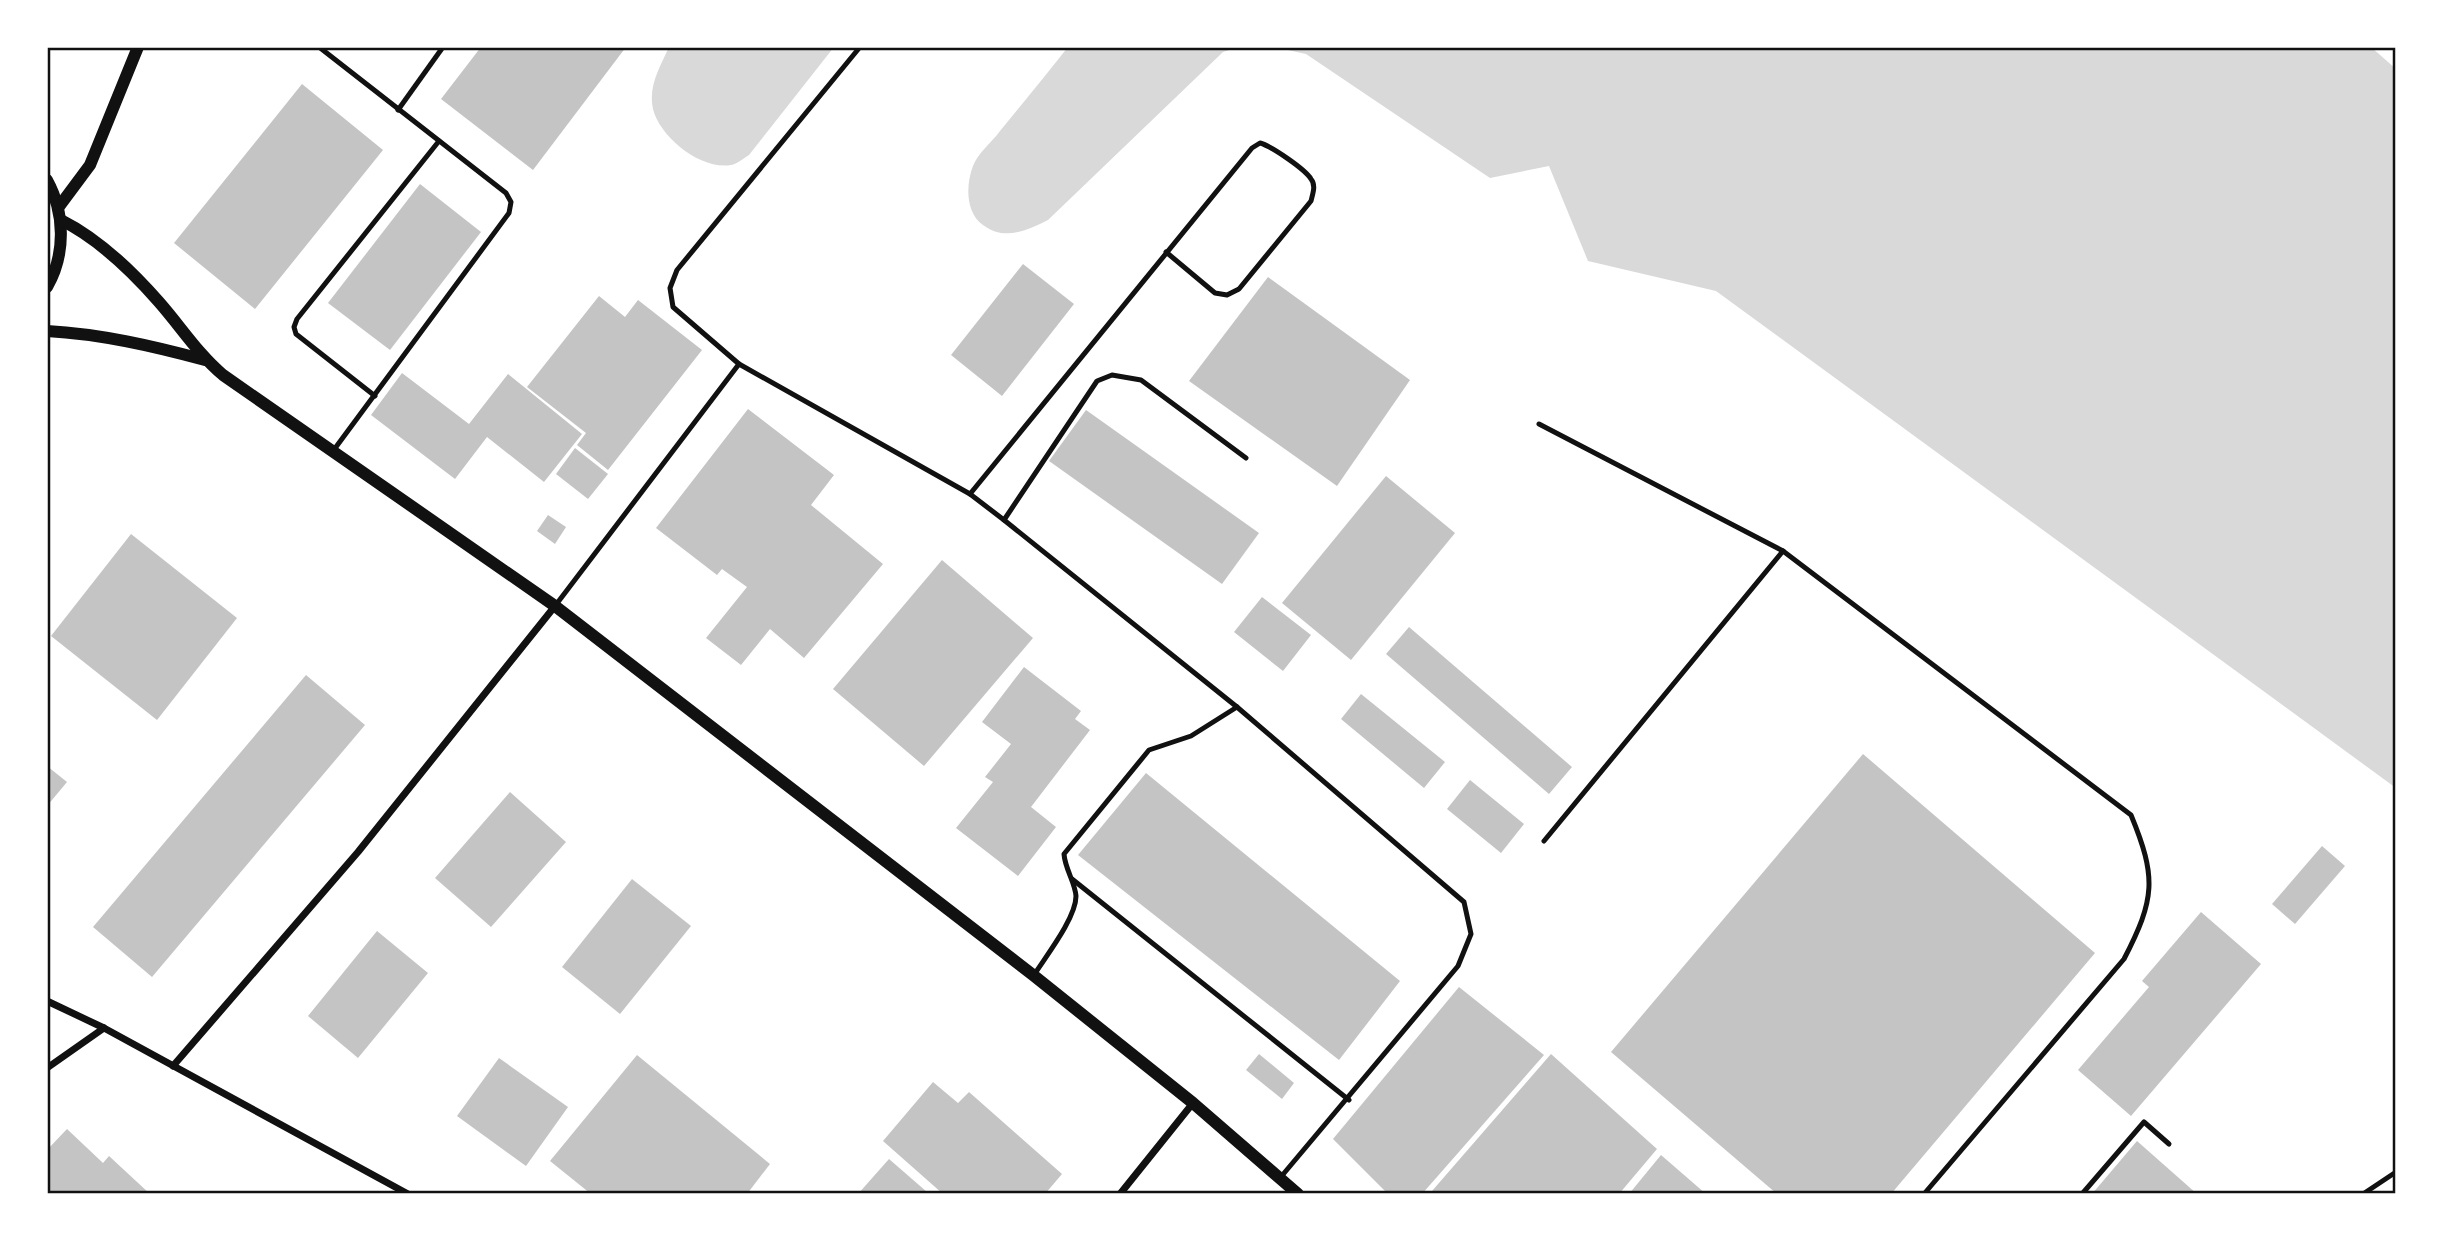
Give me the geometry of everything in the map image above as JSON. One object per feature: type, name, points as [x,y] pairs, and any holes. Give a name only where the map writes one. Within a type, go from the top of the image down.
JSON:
[{"type":"street","points":[[60,214],[90,166],[138,47]]},
{"type":"street","points":[[47,180],[60,214],[61,249],[53,278],[47,287]]},
{"type":"street","points":[[60,214],[112,255],[159,301],[205,360],[555,606],[1033,975],[1193,1103],[1298,1194]]},
{"type":"street","points":[[47,331],[80,333],[205,360]]},
{"type":"street","points":[[173,1066],[358,852],[555,606]]},
{"type":"street","points":[[47,1002],[104,1028],[408,1194]]},
{"type":"street","points":[[47,1068],[104,1028]]},
{"type":"street","points":[[1120,1194],[1193,1103]]},
{"type":"lane","points":[[319,47],[506,193],[511,202],[509,213],[333,451]]},
{"type":"lane","points":[[398,110],[443,47]]},
{"type":"lane","points":[[860,47],[677,270],[670,288],[673,307],[739,364],[970,494],[1237,707],[1464,902],[1471,934],[1458,966],[1349,1100],[1280,1178]]},
{"type":"lane","points":[[375,396],[296,334],[294,327],[297,318],[439,141]]},
{"type":"lane","points":[[970,494],[1166,252],[1252,148],[1260,143],[1270,145],[1312,179],[1314,188],[1311,201],[1239,289],[1227,295],[1215,293],[1166,252]]},
{"type":"lane","points":[[555,606],[739,364]]},
{"type":"lane","points":[[1004,520],[1097,380],[1112,375],[1141,380],[1246,458]]},
{"type":"lane","points":[[1539,424],[1783,551],[2131,815],[2144,846],[2151,885],[2142,925],[2124,959],[1924,1194]]},
{"type":"lane","points":[[1544,841],[1783,551]]},
{"type":"lane","points":[[1033,975],[1074,909],[1076,894],[1065,866],[1064,853],[1149,750],[1191,736],[1237,707]]},
{"type":"lane","points":[[1070,878],[1349,1100]]},
{"type":"lane","points":[[2082,1194],[2144,1122],[2169,1144]]},
{"type":"lane","points":[[2363,1194],[2396,1172]]},
{"type":"shaded area","points":[[669,47],[834,47],[749,155],[733,164],[719,165],[695,157],[683,149],[657,120],[652,92]]},
{"type":"shaded area","points":[[1068,47],[1239,47],[1223,52],[1048,220],[1015,233],[991,230],[977,219],[970,205],[968,189],[975,161]]},
{"type":"shaded area","points":[[1274,47],[2371,47],[2396,69],[2396,788],[1716,291],[1588,261],[1549,166],[1490,178],[1306,54]]},
{"type":"building","points":[[481,47],[626,47],[533,170],[441,99]]},
{"type":"building","points":[[302,84],[383,150],[255,309],[174,243]]},
{"type":"building","points":[[420,184],[481,232],[390,350],[328,303]]},
{"type":"building","points":[[1023,264],[1074,304],[1002,396],[951,355]]},
{"type":"building","points":[[1268,277],[1410,380],[1337,486],[1189,381]]},
{"type":"building","points":[[599,296],[625,317],[638,300],[702,350],[608,470],[577,445],[586,433],[527,387]]},
{"type":"building","points":[[402,373],[469,424],[508,374],[582,434],[544,482],[487,437],[455,479],[371,415]]},
{"type":"building","points":[[748,409],[834,475],[811,505],[883,564],[804,658],[770,629],[741,665],[706,638],[747,587],[722,569],[717,575],[656,528]]},
{"type":"building","points":[[1086,410],[1259,533],[1222,584],[1049,461]]},
{"type":"building","points":[[575,448],[608,474],[588,499],[556,474]]},
{"type":"building","points":[[1386,476],[1455,533],[1351,660],[1282,603]]},
{"type":"building","points":[[548,515],[566,527],[555,544],[537,531]]},
{"type":"building","points":[[131,534],[237,618],[157,720],[51,636]]},
{"type":"building","points":[[942,560],[1033,638],[924,766],[833,689]]},
{"type":"building","points":[[1262,597],[1311,635],[1283,671],[1234,632]]},
{"type":"building","points":[[1409,627],[1572,767],[1549,794],[1386,654]]},
{"type":"building","points":[[1024,667],[1081,711],[1075,719],[1090,730],[1031,807],[1056,827],[1018,876],[956,828],[993,782],[985,777],[1011,744],[982,722]]},
{"type":"building","points":[[306,675],[365,725],[152,977],[93,927]]},
{"type":"building","points":[[1361,694],[1445,762],[1424,788],[1341,719]]},
{"type":"building","points":[[1863,754],[2095,953],[1891,1194],[1777,1194],[1611,1052]]},
{"type":"building","points":[[47,766],[67,782],[47,806]]},
{"type":"building","points":[[1146,773],[1400,981],[1339,1060],[1078,855]]},
{"type":"building","points":[[1470,780],[1524,824],[1501,853],[1447,809]]},
{"type":"building","points":[[510,792],[566,842],[491,927],[435,878]]},
{"type":"building","points":[[2322,846],[2345,866],[2295,924],[2272,904]]},
{"type":"building","points":[[632,879],[691,926],[620,1014],[562,967]]},
{"type":"building","points":[[2201,912],[2261,964],[2131,1116],[2078,1070],[2149,987],[2142,981]]},
{"type":"building","points":[[377,931],[428,973],[358,1058],[308,1016]]},
{"type":"building","points":[[1459,987],[1544,1055],[1422,1194],[1388,1194],[1333,1139]]},
{"type":"building","points":[[1259,1054],[1294,1083],[1282,1099],[1246,1070]]},
{"type":"building","points":[[1551,1054],[1657,1149],[1619,1194],[1435,1194],[1432,1191]]},
{"type":"building","points":[[637,1055],[770,1164],[747,1194],[591,1194],[550,1161]]},
{"type":"building","points":[[499,1058],[568,1107],[526,1166],[457,1116]]},
{"type":"building","points":[[933,1082],[958,1103],[969,1092],[1062,1174],[1045,1194],[943,1194],[883,1141]]},
{"type":"building","points":[[67,1129],[103,1163],[109,1156],[150,1194],[47,1194],[47,1150]]},
{"type":"building","points":[[2137,1141],[2197,1194],[2092,1194]]},
{"type":"building","points":[[1661,1155],[1706,1194],[1629,1194]]},
{"type":"building","points":[[889,1159],[927,1192],[858,1194]]}]
